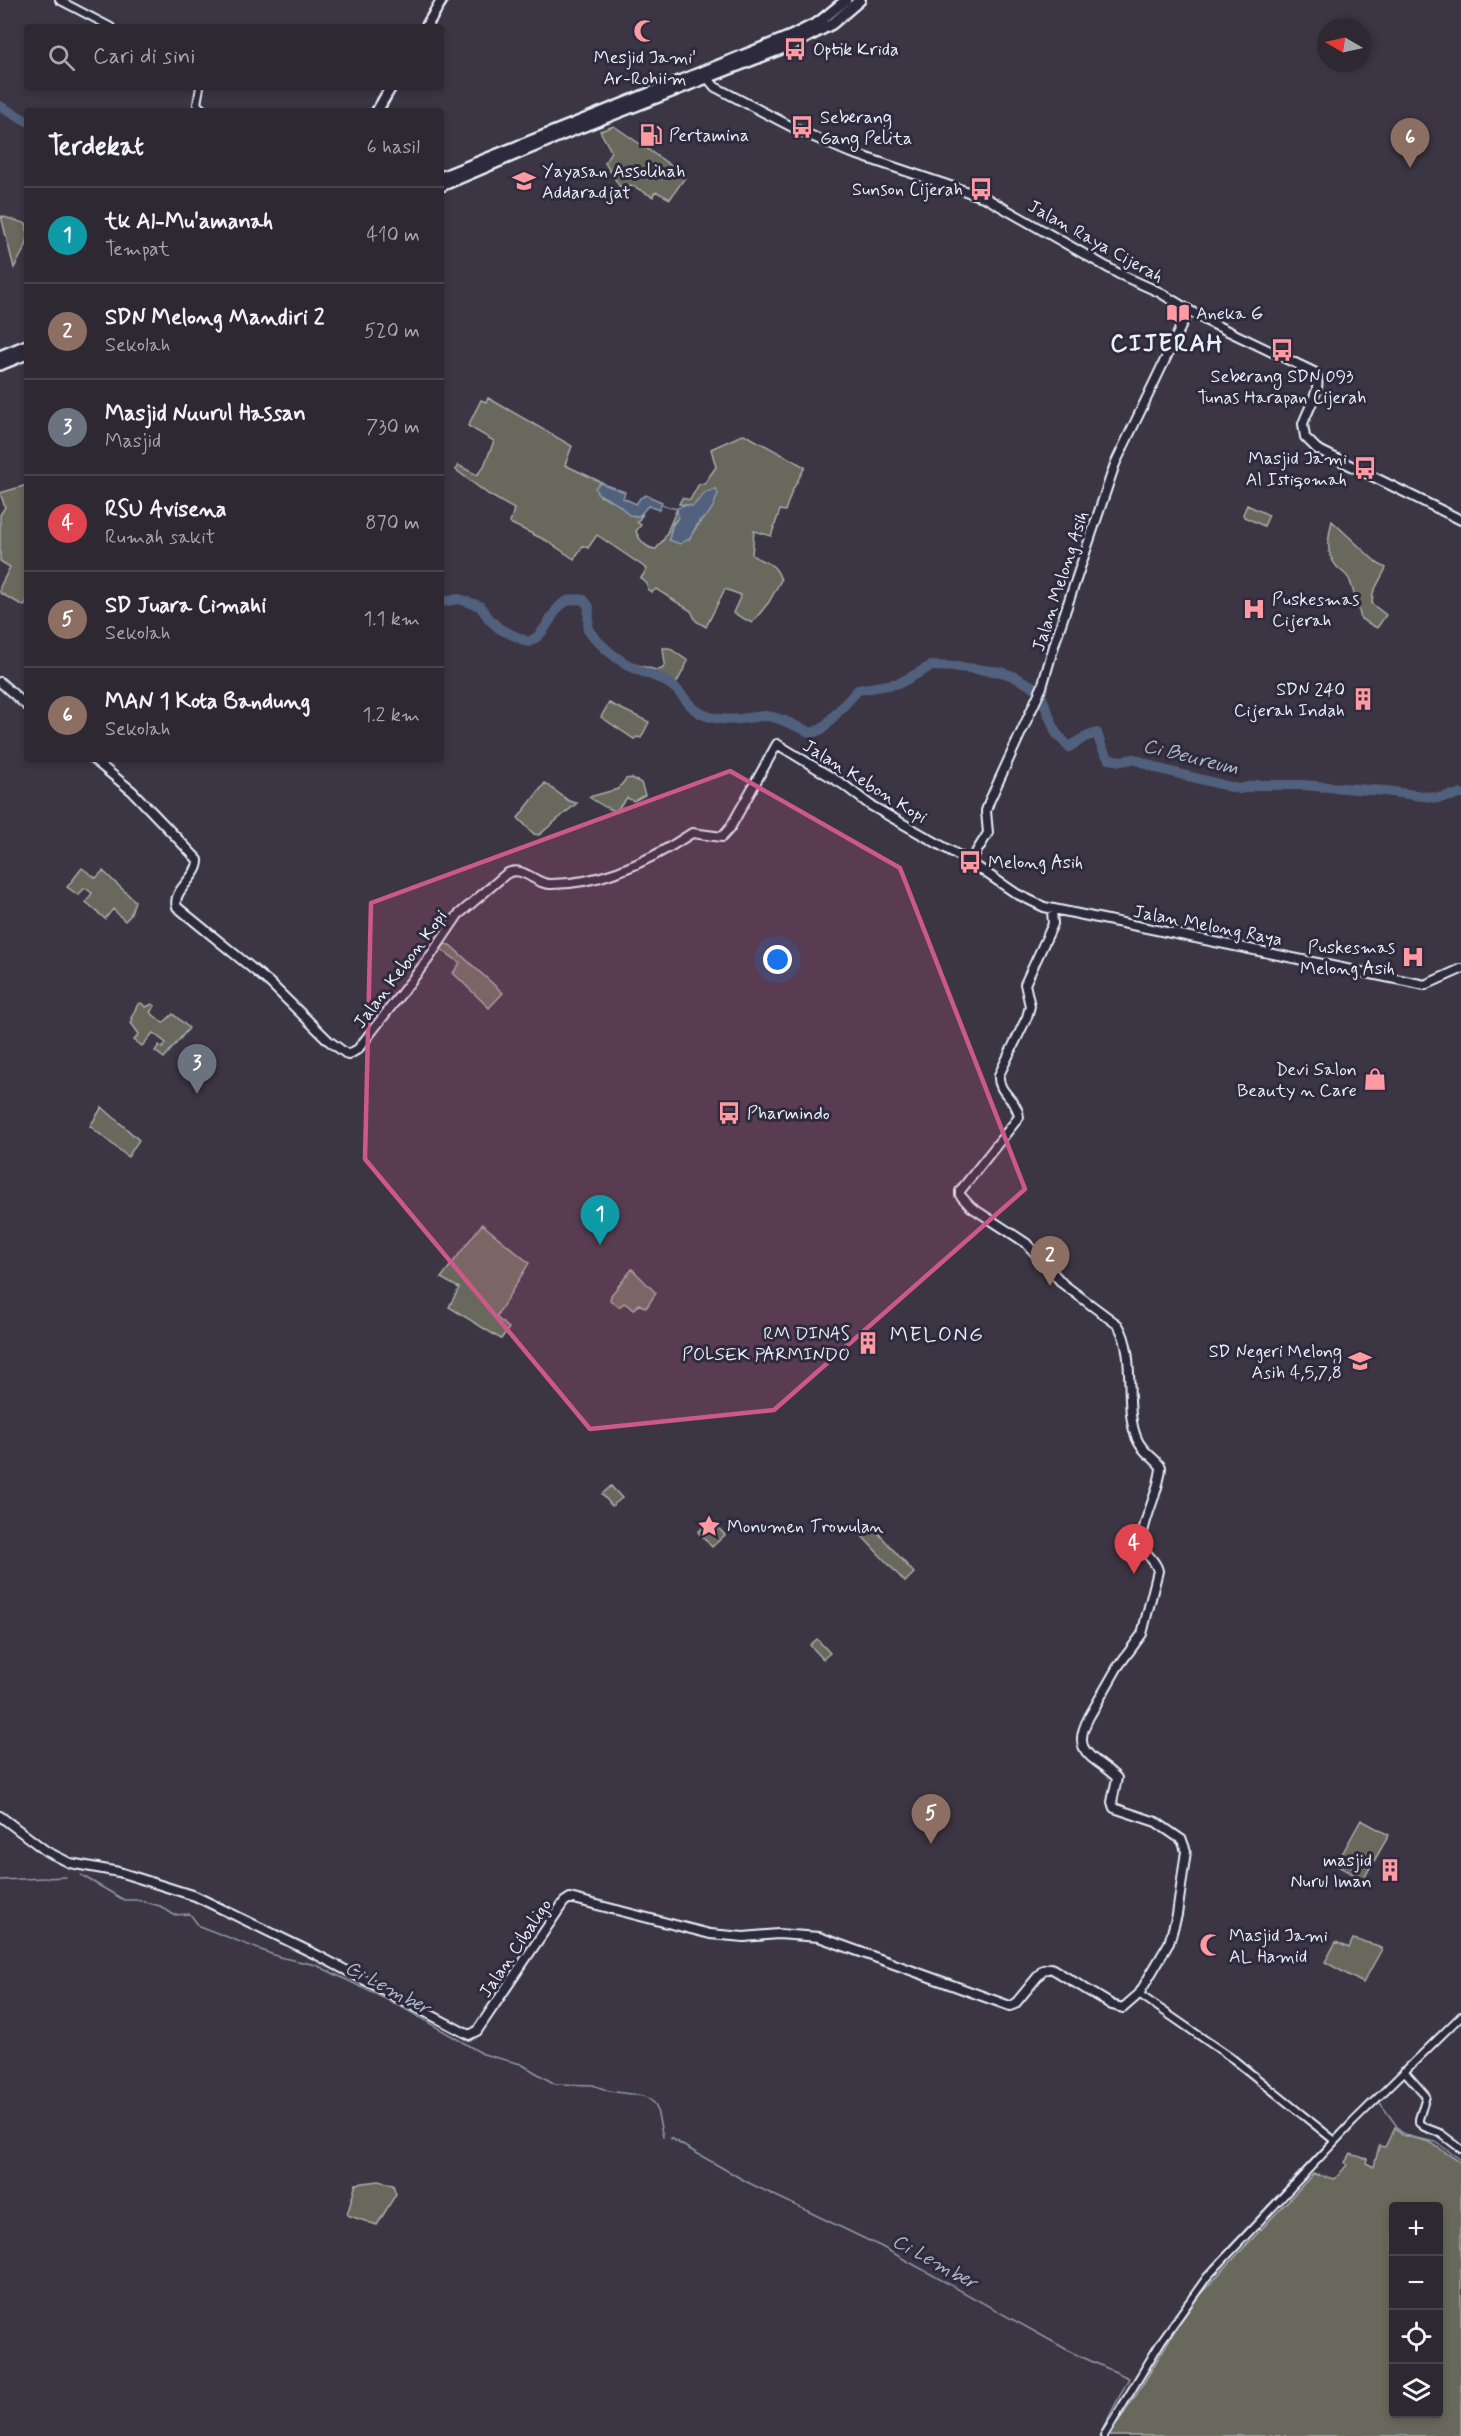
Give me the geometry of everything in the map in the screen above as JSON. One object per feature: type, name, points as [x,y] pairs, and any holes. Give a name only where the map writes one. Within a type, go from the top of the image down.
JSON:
[{"type":"highway","points":[[428,24],[442,0]]},
{"type":"highway","points":[[444,185],[512,153],[598,118],[809,38],[832,24],[852,2]]},
{"type":"highway","points":[[379,108],[389,90]]},
{"type":"highway","points":[[444,176],[512,153]]},
{"type":"highway","points":[[0,356],[24,346]]},
{"type":"highway","points":[[0,365],[24,355]]},
{"type":"main road","name":"Jalan Raya Cijerah","points":[[706,76],[715,87],[831,146],[986,198],[1107,268],[1317,375],[1318,385],[1305,418],[1303,431],[1309,442],[1317,449],[1461,520]]},
{"type":"main road","name":"Jalan Melong Asih","points":[[970,862],[988,833],[986,811],[989,802],[1042,687],[1115,464],[1189,310]]},
{"type":"main road","points":[[0,682],[24,703]]},
{"type":"main road","name":"Jalan Kebon Kopi","points":[[97,762],[132,791],[198,860],[197,868],[177,897],[177,907],[270,983],[329,1041],[348,1055],[358,1049],[429,958],[458,915],[506,874],[514,871],[520,872],[547,884],[589,880],[619,872],[692,833],[722,837],[729,830],[777,744],[844,785],[870,806],[970,862]]},
{"type":"main road","name":"Jalan Melong Raya","points":[[970,862],[1017,894],[1052,910],[1400,978],[1425,985],[1461,969]]},
{"type":"main road","points":[[1052,910],[1053,924],[1025,984],[1030,1006],[1027,1017],[999,1075],[999,1084],[1017,1107],[1019,1117],[962,1189],[960,1195],[971,1207],[1026,1243],[1063,1284],[1118,1325],[1126,1353],[1136,1437],[1144,1450],[1161,1467],[1142,1539],[1143,1549],[1156,1563],[1158,1571],[1143,1630],[1089,1717],[1084,1726],[1081,1741],[1084,1751],[1117,1778],[1112,1802],[1114,1808],[1149,1818],[1179,1837],[1185,1845],[1184,1867],[1173,1933],[1163,1955],[1139,1994]]},
{"type":"main road","name":"Jalan Cibaligo","points":[[0,1816],[46,1851],[70,1863],[119,1872],[195,1896],[317,1955],[469,2035],[477,2031],[568,1899],[710,1934],[736,1937],[778,1934],[819,1937],[1006,2005],[1015,2004],[1043,1970],[1048,1968],[1118,2008],[1126,2007],[1139,1994]]},
{"type":"street","points":[[59,0],[105,24]]},
{"type":"street","points":[[199,90],[197,104],[202,108]]},
{"type":"street","points":[[1139,1994],[1233,2059],[1332,2139]]},
{"type":"street","points":[[1104,2436],[1149,2360],[1194,2293],[1332,2139],[1373,2103],[1461,2016]]},
{"type":"street","points":[[1404,2071],[1426,2096],[1419,2119],[1420,2125],[1440,2133],[1461,2149]]},
{"type":"highlighted area","points":[[730,771],[900,868],[1025,1189],[774,1410],[590,1429],[365,1159],[371,903]]},
{"type":"green space","points":[[614,126],[686,176],[670,199],[657,192],[653,197],[631,185],[626,192],[621,189],[605,163],[611,151],[600,131]]},
{"type":"green space","points":[[1,216],[24,223],[24,250],[14,268]]},
{"type":"green space","points":[[488,398],[572,446],[565,465],[605,484],[600,483],[600,496],[618,504],[632,515],[643,514],[637,522],[641,525],[636,531],[639,538],[653,549],[656,549],[664,539],[677,509],[678,518],[673,523],[670,532],[689,539],[711,509],[716,489],[693,506],[679,504],[682,498],[690,500],[699,484],[704,484],[716,467],[711,449],[744,434],[805,467],[792,491],[785,511],[780,510],[771,536],[754,531],[752,555],[772,566],[781,580],[769,602],[752,623],[733,613],[741,595],[725,589],[706,627],[696,621],[691,611],[656,589],[652,592],[648,590],[647,584],[641,578],[647,569],[597,535],[588,548],[583,546],[574,559],[547,541],[510,523],[514,509],[488,494],[456,470],[458,465],[477,475],[484,466],[494,441],[468,426],[481,400],[486,402]]},
{"type":"green space","points":[[24,486],[24,606],[0,593],[0,587],[10,567],[0,561],[0,515],[5,507],[0,493]]},
{"type":"green space","points":[[1247,505],[1269,515],[1264,526],[1244,517]]},
{"type":"green space","points":[[1332,521],[1377,563],[1386,568],[1373,593],[1372,604],[1386,615],[1377,628],[1361,619],[1350,581],[1333,562],[1329,551]]},
{"type":"green space","points":[[663,648],[669,648],[688,661],[675,686],[641,671],[634,664],[656,670],[662,669],[665,664]]},
{"type":"green space","points":[[609,703],[649,722],[641,738],[634,739],[601,717]]},
{"type":"green space","points":[[632,778],[641,783],[645,795],[634,801],[627,798],[616,811],[589,797],[618,789],[626,779]]},
{"type":"green space","points":[[545,783],[569,801],[577,803],[539,835],[534,834],[518,818]]},
{"type":"green space","points":[[82,868],[96,878],[103,871],[135,901],[130,916],[125,921],[113,909],[105,919],[86,902],[92,893],[85,888],[78,895],[67,887]]},
{"type":"green space","points":[[443,944],[450,945],[503,993],[489,1008],[453,973],[460,963],[441,949]]},
{"type":"green space","points":[[141,1003],[146,1007],[152,1004],[155,1006],[150,1012],[163,1023],[173,1014],[189,1028],[164,1058],[155,1051],[159,1045],[163,1048],[166,1043],[153,1033],[142,1046],[134,1040],[139,1034],[131,1023],[133,1020],[131,1018],[138,1004]]},
{"type":"green space","points":[[102,1107],[139,1140],[128,1157],[90,1126]]},
{"type":"green space","points":[[482,1224],[529,1263],[496,1317],[509,1328],[501,1339],[449,1307],[459,1288],[441,1278]]},
{"type":"green space","points":[[632,1269],[656,1293],[646,1308],[639,1304],[634,1310],[624,1303],[619,1307],[610,1300],[611,1295]]},
{"type":"green space","points":[[611,1486],[622,1498],[612,1506],[602,1494]]},
{"type":"green space","points":[[711,1520],[725,1535],[712,1547],[698,1532]]},
{"type":"green space","points":[[872,1526],[914,1573],[905,1582],[861,1535]]},
{"type":"green space","points":[[817,1639],[830,1653],[823,1659],[810,1645]]},
{"type":"green space","points":[[1361,1820],[1389,1835],[1363,1880],[1336,1865]]},
{"type":"green space","points":[[1353,1939],[1376,1945],[1382,1949],[1363,1983],[1325,1962],[1336,1942],[1349,1948]]},
{"type":"green space","points":[[1395,2127],[1402,2135],[1430,2142],[1461,2163],[1461,2436],[1109,2436],[1190,2305],[1313,2174],[1335,2179],[1347,2165],[1345,2162],[1351,2154],[1367,2159],[1366,2163],[1374,2167],[1379,2146],[1385,2147]]},
{"type":"green space","points":[[379,2181],[393,2185],[396,2194],[377,2225],[347,2215],[356,2184]]},
{"type":"water","points":[[600,483],[625,492],[623,498],[636,504],[646,495],[662,502],[659,510],[648,506],[639,516],[629,515],[619,505],[597,493],[595,488]]},
{"type":"water","points":[[716,489],[718,494],[713,507],[707,516],[700,520],[689,539],[680,544],[669,540],[672,526],[678,518],[677,509],[683,505],[693,506],[705,493]]},
{"type":"waterway","name":"Ci Beureum","points":[[0,106],[24,119]]},
{"type":"waterway","points":[[662,505],[677,509]]},
{"type":"waterway","name":"Ci Beureum","points":[[444,602],[459,599],[480,606],[500,629],[528,642],[539,635],[561,605],[575,599],[584,600],[589,607],[588,630],[609,652],[621,661],[666,681],[698,712],[718,719],[732,720],[765,716],[782,720],[812,733],[822,729],[858,690],[900,683],[931,666],[958,667],[1001,672],[1039,690],[1056,733],[1069,747],[1097,733],[1109,759],[1121,761],[1134,759],[1160,769],[1239,789],[1258,785],[1301,785],[1385,791],[1438,798],[1461,794]]},
{"type":"waterway","name":"Ci Lember","points":[[81,1875],[124,1900],[137,1900],[160,1906],[174,1915],[190,1914],[199,1926],[279,1957],[316,1965],[400,2006],[483,2054],[521,2064],[555,2084],[593,2085],[609,2091],[644,2096],[656,2106],[663,2137]]},
{"type":"waterway","name":"Ci Lember","points":[[0,1880],[66,1877]]},
{"type":"waterway","points":[[1334,2137],[1372,2097],[1374,2098]]},
{"type":"waterway","points":[[1378,2100],[1401,2132],[1436,2142],[1461,2160]]},
{"type":"waterway","name":"Ci Lember","points":[[670,2138],[747,2182],[882,2247],[1073,2353],[1129,2378],[1099,2436]]},
{"type":"waterway","points":[[1211,2266],[1330,2140]]},
{"type":"place","name":"Mesjid Jami' Ar-Rohiim","points":[[645,31]]},
{"type":"place","name":"Optik Krida","points":[[795,49]]},
{"type":"place","name":"Seberang Gang Pelita","points":[[802,127]]},
{"type":"place","name":"Pertamina","points":[[651,135]]},
{"type":"place","name":"MAN 1 Kota Bandung","points":[[1410,168]]},
{"type":"place","name":"Yayasan Assolihah Addaradjat","points":[[524,181]]},
{"type":"place","name":"Sunson Cijerah","points":[[981,189]]},
{"type":"place","name":"Aneka G","points":[[1178,313]]},
{"type":"place","name":"Seberang SDN 093 Tunas Harapan Cijerah","points":[[1282,350]]},
{"type":"place","name":"Masjid Jami Al Istiqomah","points":[[1365,468]]},
{"type":"place","name":"Puskesmas Cijerah","points":[[1254,609]]},
{"type":"place","name":"SDN 240 Cijerah Indah","points":[[1363,699]]},
{"type":"place","name":"Melong Asih","points":[[970,862]]},
{"type":"place","name":"Puskesmas Melong Asih","points":[[1413,957]]},
{"type":"place","name":"Devi Salon Beauty n Care","points":[[1375,1079]]},
{"type":"place","name":"Masjid Nuurul Hassan","points":[[197,1094]]},
{"type":"place","name":"Pharmindo","points":[[729,1113]]},
{"type":"place","name":"tk Al-Mu'amanah","points":[[600,1245]]},
{"type":"place","name":"SDN Melong Mandiri 2","points":[[1050,1286]]},
{"type":"place","name":"RM DINAS POLSEK PARMINDO","points":[[868,1343]]},
{"type":"place","name":"SD Negeri Melong Asih 4,5,7,8","points":[[1360,1361]]},
{"type":"place","name":"Monumen Trowulan","points":[[709,1526]]},
{"type":"place","name":"RSU Avisena","points":[[1134,1574]]},
{"type":"place","name":"SD Juara Cimahi","points":[[931,1844]]},
{"type":"place","name":"masjid Nurul Iman","points":[[1390,1870]]},
{"type":"place","name":"Masjid Jami AL Hamid","points":[[1211,1945]]},
{"type":"district","name":"CIJERAH","points":[[1167,343]]},
{"type":"district","name":"MELONG","points":[[937,1334]]}]
